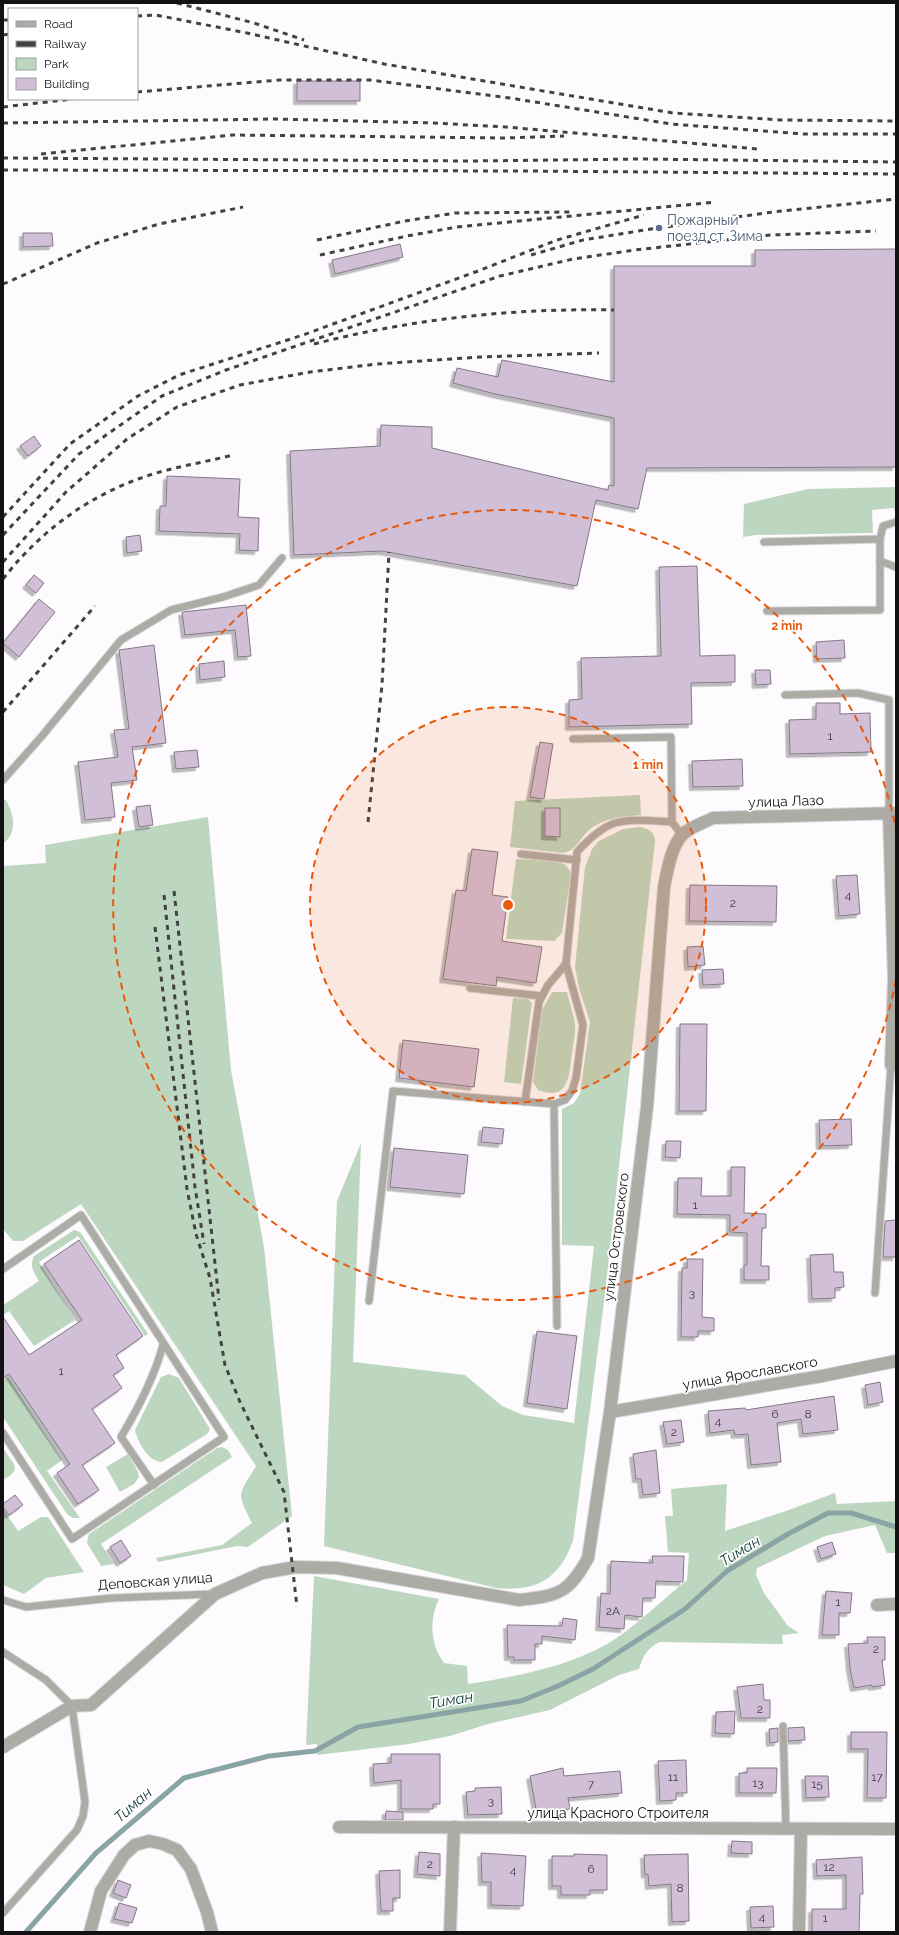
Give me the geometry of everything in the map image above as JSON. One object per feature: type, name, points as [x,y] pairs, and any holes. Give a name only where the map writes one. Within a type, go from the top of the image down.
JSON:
[{"type":"street","name":"улица Лазо","points":[[682,835],[713,818],[893,813]]},
{"type":"street","points":[[893,813],[895,980],[893,1065]]},
{"type":"street","name":"улица Островского","points":[[519,1600],[548,1597],[560,1591],[570,1584],[581,1572],[588,1558],[610,1412],[647,1107],[664,887],[671,857],[682,835]]},
{"type":"street","name":"улица Ярославского","points":[[610,1412],[822,1376],[896,1361]]},
{"type":"street","name":"Деповская улица","points":[[215,1594],[262,1573],[296,1567],[308,1567],[337,1568],[519,1600]]},
{"type":"street","points":[[3,1746],[72,1706],[91,1704],[215,1594]]},
{"type":"street","points":[[877,1605],[896,1604]]},
{"type":"street","name":"улица Красного Строителя","points":[[339,1827],[896,1828]]},
{"type":"street","points":[[450,1932],[454,1827]]},
{"type":"street","points":[[799,1932],[800,1828]]},
{"type":"street","points":[[90,1932],[101,1891],[120,1860],[124,1854],[135,1845],[149,1841],[163,1844],[177,1850],[191,1869],[207,1912],[212,1932]]},
{"type":"lane","points":[[767,611],[880,610],[880,539],[883,526],[896,522]]},
{"type":"lane","points":[[764,542],[880,539]]},
{"type":"lane","points":[[3,780],[42,736],[121,640],[171,610],[223,597],[259,585],[282,558]]},
{"type":"lane","points":[[880,561],[896,567]]},
{"type":"lane","points":[[785,695],[858,693],[889,700],[893,813]]},
{"type":"lane","points":[[573,739],[671,737],[672,822],[682,835]]},
{"type":"lane","points":[[369,1301],[393,1091],[554,1104],[565,1100],[572,1091],[576,1078],[583,1025],[566,964],[578,852],[590,839],[615,823],[640,820],[672,822]]},
{"type":"lane","points":[[521,854],[577,860]]},
{"type":"lane","points":[[525,1102],[541,996],[566,964]]},
{"type":"lane","points":[[470,988],[541,996]]},
{"type":"lane","points":[[875,1293],[893,1065]]},
{"type":"lane","points":[[554,1104],[557,1326]]},
{"type":"lane","points":[[3,1269],[80,1215],[224,1437],[72,1539],[3,1433]]},
{"type":"lane","points":[[154,1485],[121,1437],[141,1404],[156,1371],[163,1345]]},
{"type":"lane","name":"Деповская улица","points":[[3,1600],[26,1607],[112,1598],[154,1598],[215,1594]]},
{"type":"lane","points":[[3,1652],[46,1680],[72,1706],[85,1802],[83,1816],[77,1830],[3,1913]]},
{"type":"lane","points":[[783,1726],[786,1828]]},
{"type":"green space","points":[[896,487],[896,516],[894,508],[872,510],[873,533],[756,535],[743,537],[744,504],[808,489]]},
{"type":"green space","points":[[640,795],[641,815],[612,819],[598,824],[586,833],[574,848],[567,852],[563,853],[510,847],[515,801]]},
{"type":"green space","points":[[3,799],[6,800],[13,818],[13,829],[8,839],[3,844]]},
{"type":"green space","points":[[208,817],[231,1070],[264,1247],[292,1516],[248,1547],[237,1546],[158,1562],[156,1558],[222,1545],[252,1523],[243,1505],[241,1494],[256,1466],[81,1204],[23,1241],[13,1241],[3,1229],[3,866],[46,863],[45,845]]},
{"type":"green space","points":[[640,827],[650,831],[654,835],[655,841],[604,1302],[573,1541],[561,1565],[553,1574],[535,1585],[511,1589],[496,1588],[324,1546],[337,1201],[361,1143],[353,1362],[465,1375],[502,1406],[523,1415],[574,1423],[594,1246],[562,1245],[562,1109],[574,1103],[580,1094],[590,1022],[579,988],[575,967],[585,867],[592,849],[599,841],[623,829]]},
{"type":"green space","points":[[516,859],[558,862],[564,864],[570,871],[571,874],[562,933],[554,941],[506,939]]},
{"type":"green space","points":[[552,992],[567,992],[575,1032],[570,1070],[566,1085],[562,1090],[556,1093],[548,1093],[538,1090],[533,1082],[542,1010]]},
{"type":"green space","points":[[513,998],[528,999],[532,1003],[521,1084],[504,1082]]},
{"type":"green space","points":[[74,1230],[80,1232],[148,1334],[145,1336],[78,1236],[39,1262],[75,1320],[34,1346],[9,1311],[3,1315],[3,1305],[39,1281],[32,1266],[34,1256]]},
{"type":"green space","points":[[169,1374],[179,1378],[210,1429],[207,1434],[162,1462],[152,1459],[148,1455],[141,1445],[135,1430],[161,1377]]},
{"type":"green space","points":[[8,1377],[62,1460],[47,1471],[80,1518],[73,1518],[67,1514],[3,1417],[3,1381]]},
{"type":"green space","points":[[222,1447],[228,1450],[232,1457],[101,1544],[114,1564],[101,1566],[87,1543],[89,1534],[217,1448]]},
{"type":"green space","points":[[3,1448],[14,1464],[15,1470],[11,1475],[3,1480]]},
{"type":"green space","points":[[128,1454],[138,1472],[139,1477],[134,1484],[120,1492],[106,1467]]},
{"type":"green space","points":[[727,1484],[725,1531],[835,1493],[837,1504],[896,1501],[896,1553],[887,1553],[875,1525],[825,1536],[757,1568],[756,1575],[764,1593],[788,1626],[799,1633],[782,1635],[783,1644],[660,1642],[646,1653],[639,1669],[619,1675],[550,1710],[488,1724],[450,1736],[409,1744],[317,1755],[317,1744],[306,1745],[314,1576],[439,1599],[432,1623],[432,1632],[436,1648],[444,1663],[467,1666],[468,1684],[528,1673],[568,1662],[604,1645],[630,1628],[687,1580],[689,1553],[668,1552],[665,1516],[673,1516],[671,1489]]},
{"type":"green space","points":[[3,1509],[18,1531],[41,1517],[48,1517],[84,1572],[46,1578],[24,1594],[3,1585]]},
{"type":"building","points":[[297,81],[360,81],[360,101],[297,101]]},
{"type":"building","points":[[23,233],[52,233],[53,246],[23,247]]},
{"type":"building","points":[[400,244],[403,257],[335,274],[332,260]]},
{"type":"building","points":[[896,249],[896,467],[647,468],[638,509],[596,500],[577,586],[382,551],[294,555],[290,451],[380,446],[381,425],[432,427],[432,448],[608,490],[609,485],[614,486],[614,418],[495,394],[453,383],[457,368],[498,377],[502,360],[614,382],[614,266],[755,266],[755,250]]},
{"type":"building","points":[[34,436],[41,446],[28,456],[20,446]]},
{"type":"building","points":[[167,476],[240,479],[238,517],[259,518],[258,551],[239,550],[240,534],[159,531],[160,506],[166,506]]},
{"type":"building","points":[[140,535],[142,551],[127,553],[126,537]]},
{"type":"building","points":[[697,566],[700,656],[735,655],[735,682],[691,683],[692,724],[569,727],[569,700],[582,699],[581,658],[661,656],[659,567]]},
{"type":"building","points":[[34,575],[44,583],[36,593],[26,585]]},
{"type":"building","points":[[39,599],[55,612],[19,657],[3,643]]},
{"type":"building","points":[[246,605],[251,656],[238,657],[235,630],[185,635],[182,612]]},
{"type":"building","points":[[844,640],[845,658],[817,659],[816,642]]},
{"type":"building","points":[[154,645],[166,743],[132,747],[137,780],[111,783],[115,817],[85,820],[78,762],[118,757],[114,730],[129,729],[119,650]]},
{"type":"building","points":[[224,661],[225,677],[200,680],[199,664]]},
{"type":"building","points":[[755,670],[770,670],[771,684],[756,685]]},
{"type":"building","points":[[816,703],[840,703],[840,714],[870,713],[871,752],[790,754],[789,720],[816,719]]},
{"type":"building","points":[[540,742],[553,744],[544,799],[530,797]]},
{"type":"building","points":[[197,750],[199,767],[176,769],[174,752]]},
{"type":"building","points":[[742,759],[743,786],[693,787],[692,761]]},
{"type":"building","points":[[150,805],[153,825],[139,827],[136,807]]},
{"type":"building","points":[[545,808],[560,808],[560,837],[545,836]]},
{"type":"building","points":[[472,849],[498,852],[492,895],[508,897],[502,941],[542,947],[536,983],[497,977],[496,986],[443,979],[456,890],[466,891]]},
{"type":"building","points":[[857,875],[860,914],[839,916],[836,876]]},
{"type":"building","points":[[690,885],[777,886],[776,922],[689,921]]},
{"type":"building","points":[[703,946],[705,965],[688,967],[687,947]]},
{"type":"building","points":[[723,969],[724,984],[703,985],[702,970]]},
{"type":"building","points":[[680,1024],[707,1024],[706,1111],[679,1111]]},
{"type":"building","points":[[403,1040],[479,1049],[474,1087],[399,1078]]},
{"type":"building","points":[[851,1119],[852,1145],[820,1146],[819,1120]]},
{"type":"building","points":[[483,1127],[504,1129],[502,1144],[481,1142]]},
{"type":"building","points":[[666,1141],[681,1141],[680,1158],[665,1157]]},
{"type":"building","points":[[394,1148],[468,1155],[464,1194],[390,1187]]},
{"type":"building","points":[[731,1167],[745,1167],[744,1213],[766,1214],[766,1228],[762,1228],[761,1266],[769,1266],[769,1280],[744,1280],[744,1265],[747,1265],[747,1233],[730,1232],[730,1215],[677,1214],[678,1178],[702,1178],[701,1196],[731,1196]]},
{"type":"building","points":[[896,1220],[896,1257],[883,1257],[885,1221]]},
{"type":"building","points":[[79,1240],[143,1336],[116,1355],[124,1368],[113,1375],[122,1388],[92,1409],[115,1443],[82,1465],[99,1490],[78,1504],[57,1473],[70,1464],[9,1374],[3,1378],[3,1317],[29,1355],[82,1320],[44,1264]]},
{"type":"building","points":[[833,1254],[834,1272],[843,1272],[844,1287],[835,1288],[835,1298],[812,1299],[810,1255]]},
{"type":"building","points":[[687,1259],[703,1259],[702,1317],[714,1318],[714,1331],[698,1331],[698,1337],[681,1337],[682,1268],[687,1268]]},
{"type":"building","points":[[537,1331],[577,1336],[567,1409],[527,1403]]},
{"type":"building","points":[[880,1382],[883,1402],[868,1405],[865,1385]]},
{"type":"building","points":[[834,1396],[838,1430],[803,1434],[801,1419],[777,1423],[781,1462],[751,1465],[748,1434],[735,1435],[734,1430],[710,1433],[708,1411],[745,1408],[746,1410]]},
{"type":"building","points":[[681,1420],[684,1442],[667,1444],[663,1422]]},
{"type":"building","points":[[656,1450],[660,1493],[643,1495],[641,1479],[636,1479],[633,1454]]},
{"type":"building","points":[[15,1495],[23,1505],[9,1515],[3,1507],[3,1504]]},
{"type":"building","points":[[121,1540],[131,1556],[120,1563],[110,1547]]},
{"type":"building","points":[[832,1542],[836,1554],[821,1559],[817,1547]]},
{"type":"building","points":[[652,1556],[684,1556],[683,1582],[656,1581],[655,1598],[643,1598],[642,1617],[625,1615],[624,1629],[599,1627],[601,1593],[610,1594],[611,1561],[653,1563]]},
{"type":"building","points":[[826,1591],[852,1593],[850,1613],[839,1613],[839,1635],[822,1635]]},
{"type":"building","points":[[563,1618],[577,1620],[575,1640],[542,1636],[542,1644],[535,1644],[535,1660],[514,1660],[514,1657],[508,1657],[507,1625],[562,1626]]},
{"type":"building","points":[[867,1637],[885,1637],[885,1660],[882,1660],[885,1685],[872,1687],[872,1685],[854,1688],[850,1668],[848,1644],[868,1643]]},
{"type":"building","points":[[763,1684],[764,1700],[770,1700],[770,1718],[741,1718],[737,1687]]},
{"type":"building","points":[[735,1711],[734,1734],[715,1733],[716,1712]]},
{"type":"building","points":[[804,1727],[805,1740],[788,1741],[788,1728]]},
{"type":"building","points":[[778,1728],[778,1742],[770,1743],[769,1729]]},
{"type":"building","points":[[851,1732],[887,1732],[886,1798],[867,1798],[868,1749],[851,1749]]},
{"type":"building","points":[[391,1754],[440,1754],[440,1804],[433,1804],[433,1809],[401,1809],[401,1780],[374,1783],[373,1764],[391,1763]]},
{"type":"building","points":[[686,1760],[687,1793],[676,1793],[676,1800],[660,1801],[658,1761]]},
{"type":"building","points":[[563,1768],[564,1776],[620,1771],[622,1793],[568,1798],[570,1809],[537,1814],[530,1776]]},
{"type":"building","points":[[747,1768],[777,1768],[776,1793],[739,1793],[739,1773],[747,1773]]},
{"type":"building","points":[[805,1776],[828,1776],[829,1797],[806,1798]]},
{"type":"building","points":[[501,1787],[502,1814],[468,1815],[466,1792],[475,1791],[475,1788]]},
{"type":"building","points":[[386,1811],[403,1812],[403,1820],[385,1820]]},
{"type":"building","points":[[732,1841],[752,1842],[752,1854],[731,1853]]},
{"type":"building","points":[[419,1852],[440,1854],[440,1876],[417,1874]]},
{"type":"building","points":[[481,1853],[526,1856],[523,1906],[491,1905],[491,1882],[482,1882]]},
{"type":"building","points":[[574,1854],[607,1855],[607,1890],[590,1890],[590,1895],[561,1895],[561,1886],[552,1886],[552,1856],[574,1856]]},
{"type":"building","points":[[688,1854],[689,1921],[672,1922],[671,1884],[649,1886],[648,1874],[645,1875],[644,1855]]},
{"type":"building","points":[[862,1857],[863,1894],[860,1894],[859,1932],[812,1932],[812,1909],[846,1909],[846,1875],[817,1876],[816,1860]]},
{"type":"building","points":[[400,1870],[400,1898],[393,1898],[393,1911],[381,1911],[379,1871]]},
{"type":"building","points":[[118,1880],[131,1885],[126,1898],[113,1893]]},
{"type":"building","points":[[119,1903],[137,1908],[132,1923],[114,1919]]},
{"type":"building","points":[[773,1906],[774,1927],[751,1928],[750,1907]]},
{"type":"waterway","name":"Тиман","points":[[26,1932],[96,1853],[184,1778],[269,1756],[315,1751],[358,1727],[521,1701],[558,1686],[593,1669],[685,1609],[727,1571],[788,1534],[828,1513],[851,1513],[896,1527]]},
{"type":"railway","points":[[177,3],[254,23],[304,40]]},
{"type":"railway","points":[[138,16],[156,15],[247,33],[384,64],[673,113],[781,120],[896,121]]},
{"type":"railway","points":[[3,20],[8,20]]},
{"type":"railway","points":[[3,35],[8,34]]},
{"type":"railway","points":[[138,92],[279,80],[370,80],[510,98],[671,124],[804,134],[896,134]]},
{"type":"railway","points":[[3,107],[64,100]]},
{"type":"railway","points":[[3,123],[276,119],[433,123],[506,127],[758,149]]},
{"type":"railway","points":[[41,154],[233,135],[505,138],[564,136]]},
{"type":"railway","points":[[3,158],[472,161],[641,159],[896,162]]},
{"type":"railway","points":[[3,170],[525,171],[896,174]]},
{"type":"railway","points":[[531,255],[583,240],[651,229],[773,212],[896,199]]},
{"type":"railway","points":[[320,255],[457,227],[716,202]]},
{"type":"railway","points":[[3,284],[97,243],[159,224],[243,207]]},
{"type":"railway","points":[[317,240],[405,221],[455,213],[570,212]]},
{"type":"railway","points":[[3,517],[70,444],[138,396],[179,375],[303,335],[478,271],[557,240],[644,215]]},
{"type":"railway","points":[[3,535],[79,454],[162,396],[226,370],[500,276],[573,259],[635,250],[771,235],[876,231]]},
{"type":"railway","points":[[314,344],[388,328],[463,317],[538,311],[614,310]]},
{"type":"railway","points":[[3,562],[66,492],[127,439],[177,407],[240,385],[310,372],[377,364],[480,357],[599,353]]},
{"type":"railway","points":[[3,579],[34,544],[52,529],[89,502],[109,491],[153,474],[233,455]]},
{"type":"railway","points":[[368,822],[382,685],[389,552]]},
{"type":"railway","points":[[3,712],[95,606]]},
{"type":"railway","points":[[174,891],[219,1300]]},
{"type":"railway","points":[[164,895],[195,1187],[204,1244]]},
{"type":"railway","points":[[155,927],[187,1189],[196,1234],[210,1278],[225,1365],[240,1402],[284,1492],[297,1607]]},
{"type":"place","name":"Пожарный поезд ст. Зима","points":[[659,228]]}]
